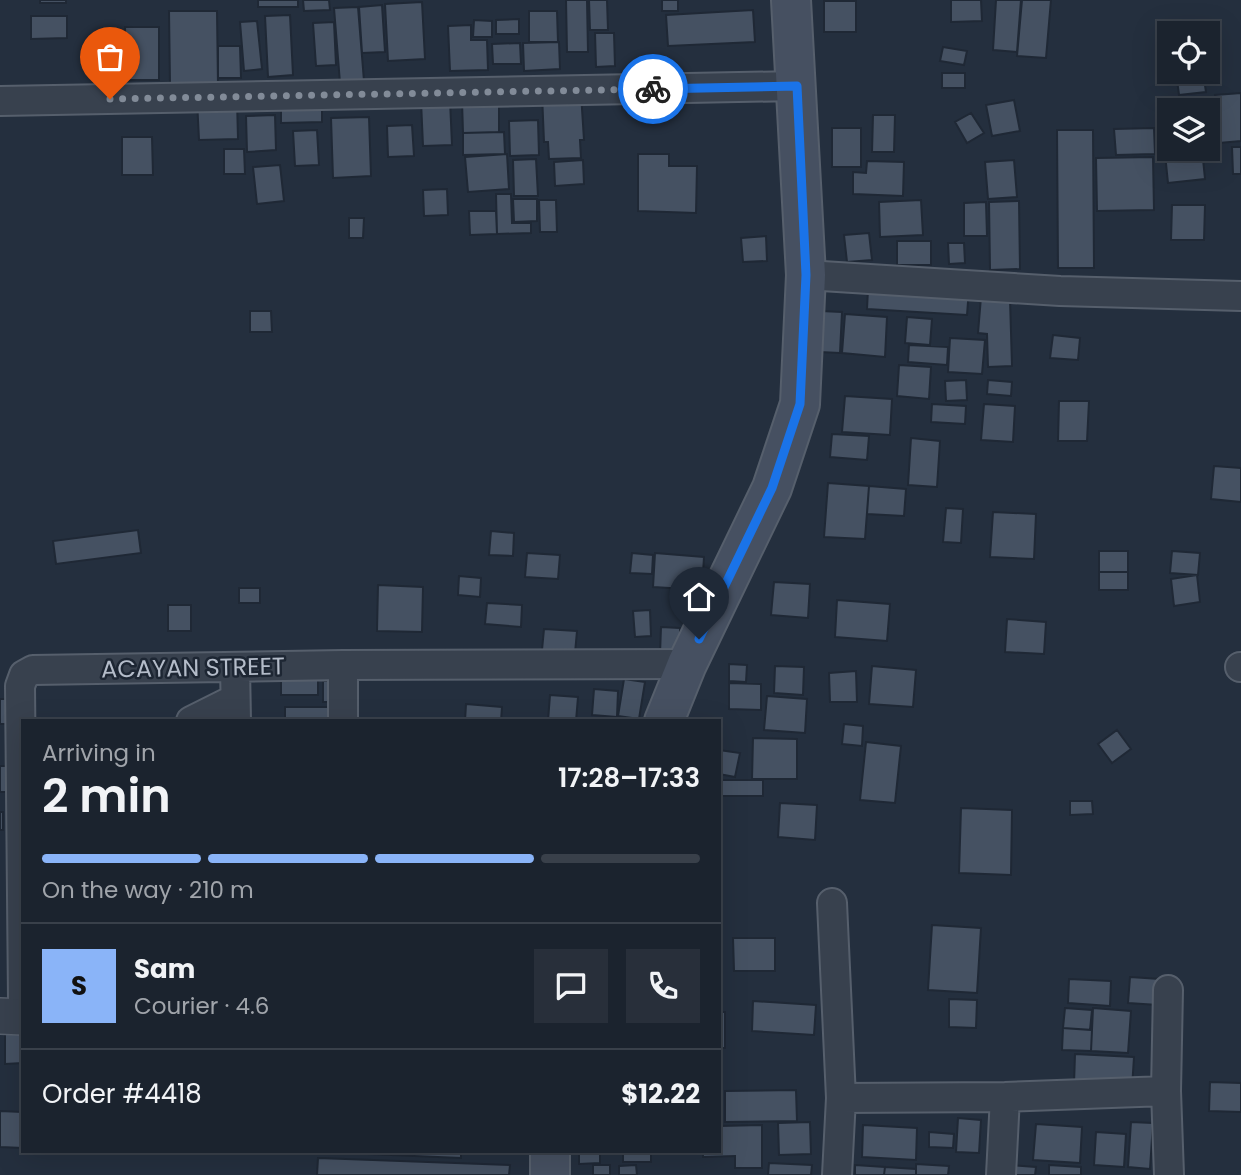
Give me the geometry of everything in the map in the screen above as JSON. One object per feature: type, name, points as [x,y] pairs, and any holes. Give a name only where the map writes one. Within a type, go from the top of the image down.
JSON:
[{"type":"main road","points":[[665,719],[687,664],[772,488],[800,404],[806,275],[791,0]]},
{"type":"main road","points":[[550,1153],[550,1175]]},
{"type":"street","points":[[0,101],[797,86]]},
{"type":"street","points":[[806,275],[1060,291],[1241,296]]},
{"type":"street","name":"ACAYAN STREET","points":[[21,790],[20,686],[24,675],[33,670],[343,665],[687,664]]},
{"type":"street","points":[[343,665],[343,719]]},
{"type":"street","points":[[199,719],[236,710],[234,667]]},
{"type":"street","points":[[832,903],[841,1098],[836,1175]]},
{"type":"street","points":[[1168,990],[1166,1091],[1170,1175]]},
{"type":"street","points":[[0,1016],[21,1017]]},
{"type":"street","points":[[841,1098],[1004,1097],[1166,1091]]},
{"type":"street","points":[[1002,1175],[1004,1097]]},
{"type":"building","points":[[40,0],[66,0],[66,3],[40,3]]},
{"type":"building","points":[[258,0],[298,0],[298,7],[258,7]]},
{"type":"building","points":[[303,0],[329,0],[330,10],[304,11]]},
{"type":"building","points":[[566,0],[587,0],[588,52],[567,52]]},
{"type":"building","points":[[589,0],[607,0],[608,30],[590,30]]},
{"type":"building","points":[[662,0],[678,0],[678,11],[662,11]]},
{"type":"building","points":[[951,0],[981,0],[982,21],[951,22]]},
{"type":"building","points":[[996,0],[1021,0],[1017,52],[993,50]]},
{"type":"building","points":[[1022,0],[1051,0],[1046,58],[1017,56]]},
{"type":"building","points":[[824,1],[856,1],[856,32],[824,32]]},
{"type":"building","points":[[422,2],[425,59],[388,61],[385,4]]},
{"type":"building","points":[[382,5],[385,52],[362,53],[359,7]]},
{"type":"building","points":[[358,7],[364,81],[340,83],[334,8]]},
{"type":"building","points":[[753,10],[755,42],[668,46],[666,15]]},
{"type":"building","points":[[169,11],[217,11],[218,85],[170,85]]},
{"type":"building","points":[[529,11],[557,11],[558,42],[529,42]]},
{"type":"building","points":[[290,15],[293,75],[268,77],[265,16]]},
{"type":"building","points":[[31,16],[67,16],[67,38],[31,39]]},
{"type":"building","points":[[519,19],[519,34],[496,34],[496,20]]},
{"type":"building","points":[[474,20],[492,21],[492,37],[473,37]]},
{"type":"building","points":[[257,21],[262,69],[244,71],[240,22]]},
{"type":"building","points":[[334,22],[336,65],[316,66],[313,23]]},
{"type":"building","points":[[471,25],[471,40],[487,40],[488,70],[450,71],[448,26]]},
{"type":"building","points":[[125,27],[159,27],[159,80],[126,80]]},
{"type":"building","points":[[595,33],[614,33],[615,66],[596,67]]},
{"type":"building","points":[[559,42],[560,69],[524,71],[523,43]]},
{"type":"building","points":[[520,43],[521,64],[493,64],[492,44]]},
{"type":"building","points":[[218,46],[240,46],[241,78],[218,78]]},
{"type":"building","points":[[943,47],[967,51],[964,65],[940,61]]},
{"type":"building","points":[[942,73],[965,73],[965,88],[942,88]]},
{"type":"building","points":[[1178,84],[1205,84],[1206,92],[1179,95]]},
{"type":"building","points":[[581,93],[584,140],[580,140],[581,158],[549,159],[548,142],[544,142],[542,94]]},
{"type":"building","points":[[1241,93],[1241,141],[1220,143],[1220,98],[1215,98],[1215,95]]},
{"type":"building","points":[[281,97],[322,97],[322,122],[281,123]]},
{"type":"building","points":[[237,99],[238,139],[199,140],[197,100]]},
{"type":"building","points":[[450,100],[452,145],[423,146],[421,101]]},
{"type":"building","points":[[499,100],[499,132],[463,133],[462,101]]},
{"type":"building","points":[[1014,100],[1020,131],[992,136],[986,105]]},
{"type":"building","points":[[971,113],[984,133],[967,143],[955,122]]},
{"type":"building","points":[[275,115],[276,150],[247,152],[246,116]]},
{"type":"building","points":[[873,115],[895,115],[894,152],[872,152]]},
{"type":"building","points":[[369,117],[371,176],[333,178],[331,118]]},
{"type":"building","points":[[538,120],[539,155],[510,156],[509,121]]},
{"type":"building","points":[[412,125],[414,156],[388,157],[387,126]]},
{"type":"building","points":[[832,128],[861,128],[861,167],[832,167]]},
{"type":"building","points":[[1154,128],[1155,154],[1116,155],[1114,129]]},
{"type":"building","points":[[317,130],[319,165],[295,166],[293,131]]},
{"type":"building","points":[[1057,130],[1093,130],[1094,268],[1058,268]]},
{"type":"building","points":[[504,132],[505,154],[463,155],[463,133]]},
{"type":"building","points":[[122,137],[152,137],[153,175],[122,175]]},
{"type":"building","points":[[1232,147],[1241,147],[1241,174],[1233,174]]},
{"type":"building","points":[[224,149],[244,149],[245,174],[224,174]]},
{"type":"building","points":[[507,154],[509,189],[468,192],[465,157]]},
{"type":"building","points":[[638,154],[669,154],[669,166],[697,166],[696,213],[638,211]]},
{"type":"building","points":[[1153,157],[1154,210],[1097,211],[1096,158]]},
{"type":"building","points":[[536,159],[538,196],[514,196],[513,160]]},
{"type":"building","points":[[583,160],[584,184],[555,186],[554,162]]},
{"type":"building","points":[[1014,160],[1017,197],[988,199],[985,162]]},
{"type":"building","points":[[867,161],[904,162],[903,196],[853,194],[853,172],[866,173]]},
{"type":"building","points":[[1166,161],[1203,161],[1205,179],[1168,183]]},
{"type":"building","points":[[280,165],[284,201],[257,204],[253,167]]},
{"type":"building","points":[[447,189],[448,215],[424,216],[423,190]]},
{"type":"building","points":[[496,194],[511,194],[512,223],[531,223],[531,233],[497,234]]},
{"type":"building","points":[[513,199],[537,199],[537,221],[514,222]]},
{"type":"building","points":[[539,200],[556,200],[557,232],[540,232]]},
{"type":"building","points":[[921,200],[923,235],[880,237],[879,202]]},
{"type":"building","points":[[1019,201],[1020,269],[990,270],[989,202]]},
{"type":"building","points":[[986,202],[987,236],[964,236],[964,203]]},
{"type":"building","points":[[1172,205],[1205,205],[1204,240],[1171,240]]},
{"type":"building","points":[[469,211],[496,211],[497,234],[470,235]]},
{"type":"building","points":[[349,218],[364,218],[363,238],[349,238]]},
{"type":"building","points":[[869,233],[872,260],[847,262],[844,235]]},
{"type":"building","points":[[766,236],[767,261],[743,262],[741,238]]},
{"type":"building","points":[[897,241],[931,241],[931,265],[897,265]]},
{"type":"building","points":[[948,243],[964,243],[965,263],[949,264]]},
{"type":"building","points":[[868,289],[969,289],[967,315],[867,309]]},
{"type":"building","points":[[981,297],[1010,299],[1012,366],[988,367],[987,334],[978,333]]},
{"type":"building","points":[[250,311],[271,311],[272,332],[250,332]]},
{"type":"building","points":[[821,311],[842,312],[840,353],[819,352]]},
{"type":"building","points":[[845,314],[887,317],[885,357],[842,353]]},
{"type":"building","points":[[907,317],[932,319],[930,345],[905,343]]},
{"type":"building","points":[[1053,335],[1080,338],[1078,360],[1050,358]]},
{"type":"building","points":[[950,338],[985,340],[982,374],[948,372]]},
{"type":"building","points":[[909,345],[948,347],[947,365],[908,362]]},
{"type":"building","points":[[899,365],[931,367],[929,399],[897,396]]},
{"type":"building","points":[[966,380],[967,400],[946,401],[945,381]]},
{"type":"building","points":[[988,380],[1012,382],[1011,396],[987,394]]},
{"type":"building","points":[[845,396],[892,399],[890,435],[842,432]]},
{"type":"building","points":[[1059,401],[1089,401],[1087,441],[1058,441]]},
{"type":"building","points":[[932,404],[966,406],[965,424],[931,422]]},
{"type":"building","points":[[984,404],[1015,406],[1013,442],[981,440]]},
{"type":"building","points":[[832,434],[869,436],[867,460],[830,457]]},
{"type":"building","points":[[911,438],[940,441],[937,487],[908,485]]},
{"type":"building","points":[[1214,466],[1241,468],[1241,502],[1211,499]]},
{"type":"building","points":[[828,483],[869,486],[865,539],[824,537]]},
{"type":"building","points":[[869,486],[906,489],[904,516],[867,514]]},
{"type":"building","points":[[946,508],[963,509],[961,543],[943,542]]},
{"type":"building","points":[[993,512],[1036,514],[1034,559],[990,557]]},
{"type":"building","points":[[138,530],[141,553],[56,564],[53,541]]},
{"type":"building","points":[[491,531],[514,533],[513,556],[489,555]]},
{"type":"building","points":[[1099,551],[1128,551],[1128,572],[1099,572]]},
{"type":"building","points":[[1172,551],[1200,553],[1198,575],[1170,573]]},
{"type":"building","points":[[527,553],[560,555],[558,579],[525,577]]},
{"type":"building","points":[[632,553],[653,555],[652,574],[630,573]]},
{"type":"building","points":[[655,553],[704,557],[702,590],[653,587]]},
{"type":"building","points":[[1099,572],[1128,572],[1128,590],[1099,590]]},
{"type":"building","points":[[1197,575],[1200,602],[1174,606],[1171,579]]},
{"type":"building","points":[[459,576],[481,578],[480,597],[458,595]]},
{"type":"building","points":[[774,582],[810,584],[808,618],[771,615]]},
{"type":"building","points":[[378,585],[423,587],[422,632],[377,631]]},
{"type":"building","points":[[239,588],[260,588],[260,603],[239,603]]},
{"type":"building","points":[[837,600],[890,604],[887,641],[835,637]]},
{"type":"building","points":[[487,603],[522,605],[521,627],[485,624]]},
{"type":"building","points":[[168,605],[191,605],[191,631],[168,631]]},
{"type":"building","points":[[650,610],[651,636],[635,637],[633,611]]},
{"type":"building","points":[[1007,619],[1046,622],[1044,654],[1005,652]]},
{"type":"building","points":[[661,627],[680,628],[680,654],[660,654]]},
{"type":"building","points":[[544,629],[577,631],[575,653],[542,650]]},
{"type":"building","points":[[729,664],[747,665],[746,682],[729,681]]},
{"type":"building","points":[[775,666],[804,667],[803,695],[774,693]]},
{"type":"building","points":[[872,666],[916,670],[913,707],[869,704]]},
{"type":"building","points":[[856,671],[857,702],[830,702],[829,673]]},
{"type":"building","points":[[318,679],[318,695],[281,695],[281,680]]},
{"type":"building","points":[[624,679],[645,682],[639,719],[618,716]]},
{"type":"building","points":[[323,681],[338,681],[338,702],[323,702]]},
{"type":"building","points":[[729,683],[761,684],[761,710],[729,709]]},
{"type":"building","points":[[594,689],[618,691],[617,717],[592,715]]},
{"type":"building","points":[[550,695],[578,697],[576,719],[548,719]]},
{"type":"building","points":[[767,696],[807,699],[805,733],[764,730]]},
{"type":"building","points":[[0,699],[12,699],[12,724],[0,724]]},
{"type":"building","points":[[466,704],[502,707],[501,719],[465,719]]},
{"type":"building","points":[[285,707],[334,707],[334,719],[285,719]]},
{"type":"building","points":[[844,724],[863,726],[862,746],[842,744]]},
{"type":"building","points":[[1117,730],[1131,749],[1112,763],[1098,744]]},
{"type":"building","points":[[753,738],[797,739],[797,779],[752,779]]},
{"type":"building","points":[[866,742],[901,746],[895,803],[860,800]]},
{"type":"building","points":[[721,750],[740,753],[735,777],[721,774]]},
{"type":"building","points":[[0,766],[9,766],[10,792],[0,792]]},
{"type":"building","points":[[721,780],[763,780],[763,796],[721,796]]},
{"type":"building","points":[[1070,801],[1092,801],[1093,814],[1070,815]]},
{"type":"building","points":[[780,803],[817,805],[815,840],[778,837]]},
{"type":"building","points":[[961,808],[1012,810],[1011,875],[959,873]]},
{"type":"building","points":[[0,812],[3,812],[3,830],[0,830]]},
{"type":"building","points":[[932,925],[981,928],[977,993],[928,990]]},
{"type":"building","points":[[733,938],[775,938],[775,971],[734,971]]},
{"type":"building","points":[[1130,977],[1160,979],[1158,1005],[1128,1003]]},
{"type":"building","points":[[1069,979],[1111,981],[1110,1006],[1068,1003]]},
{"type":"building","points":[[949,999],[977,1000],[976,1028],[949,1027]]},
{"type":"building","points":[[753,1001],[816,1005],[814,1035],[752,1031]]},
{"type":"building","points":[[1065,1008],[1092,1010],[1090,1030],[1063,1028]]},
{"type":"building","points":[[1093,1008],[1131,1011],[1128,1053],[1091,1051]]},
{"type":"building","points":[[721,1012],[725,1012],[725,1048],[721,1048]]},
{"type":"building","points":[[5,1023],[21,1023],[21,1063],[5,1064]]},
{"type":"building","points":[[1063,1028],[1092,1030],[1091,1051],[1062,1050]]},
{"type":"building","points":[[1075,1054],[1134,1057],[1132,1088],[1074,1084]]},
{"type":"building","points":[[1210,1082],[1241,1083],[1241,1112],[1209,1111]]},
{"type":"building","points":[[796,1090],[797,1121],[725,1122],[725,1091]]},
{"type":"building","points":[[0,1111],[21,1112],[21,1148],[0,1147]]},
{"type":"building","points":[[958,1118],[981,1120],[979,1153],[956,1152]]},
{"type":"building","points":[[810,1122],[811,1154],[779,1155],[778,1123]]},
{"type":"building","points":[[1131,1122],[1153,1123],[1150,1169],[1128,1167]]},
{"type":"building","points":[[1036,1124],[1082,1127],[1080,1163],[1033,1160]]},
{"type":"building","points":[[762,1125],[762,1168],[735,1168],[735,1156],[703,1157],[703,1153],[721,1153],[721,1126]]},
{"type":"building","points":[[863,1125],[917,1128],[916,1160],[862,1157]]},
{"type":"building","points":[[929,1132],[954,1134],[953,1148],[929,1147]]},
{"type":"building","points":[[1096,1132],[1126,1134],[1124,1167],[1094,1165]]},
{"type":"building","points":[[344,1153],[461,1153],[461,1158]]},
{"type":"building","points":[[579,1153],[600,1153],[600,1163],[579,1164]]},
{"type":"building","points":[[623,1153],[651,1153],[651,1162],[623,1162]]},
{"type":"building","points":[[318,1158],[510,1165],[509,1175],[317,1175]]},
{"type":"building","points":[[769,1163],[812,1165],[811,1175],[768,1175]]},
{"type":"building","points":[[916,1164],[949,1166],[948,1175],[916,1175]]},
{"type":"building","points":[[593,1165],[610,1165],[610,1175],[593,1175]]},
{"type":"building","points":[[636,1165],[637,1175],[619,1175],[619,1166]]},
{"type":"building","points":[[855,1165],[885,1167],[884,1175],[855,1175]]},
{"type":"building","points":[[1011,1165],[1036,1167],[1035,1175],[1010,1175]]},
{"type":"building","points":[[1049,1165],[1081,1167],[1081,1175],[1049,1175]]},
{"type":"building","points":[[885,1167],[916,1169],[916,1175],[884,1175]]},
{"type":"way so far","points":[[110,99],[653,89]]},
{"type":"route","points":[[653,89],[797,86],[806,275],[800,404],[772,488],[699,639]]}]
